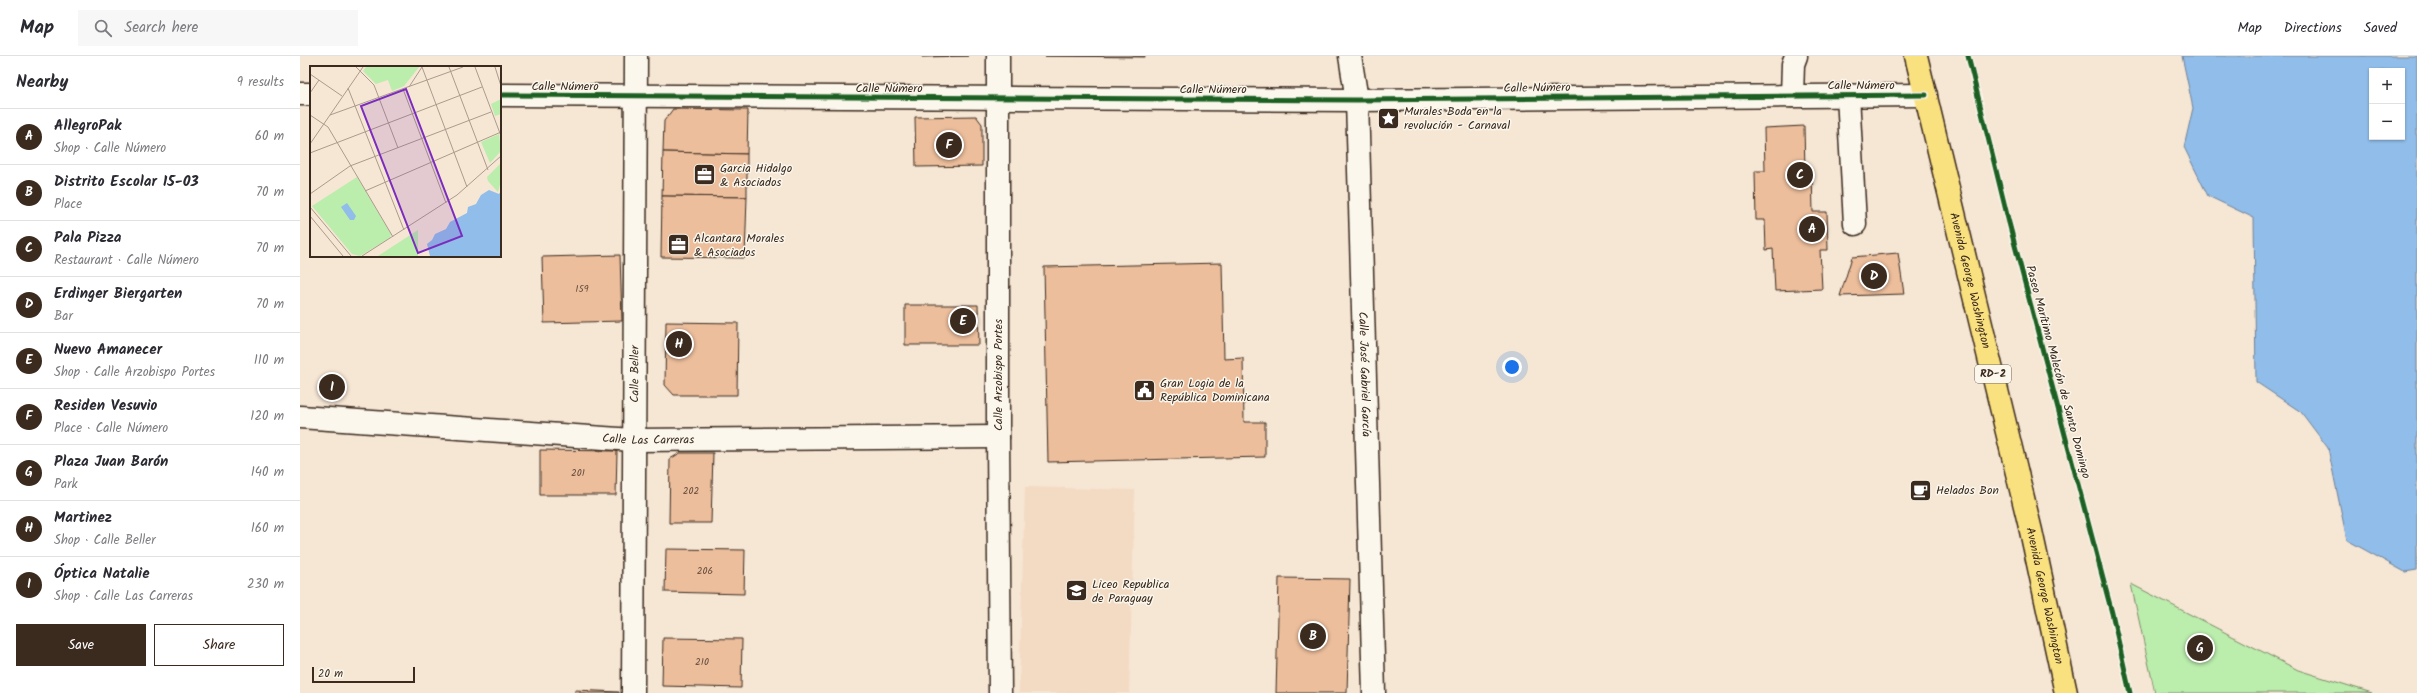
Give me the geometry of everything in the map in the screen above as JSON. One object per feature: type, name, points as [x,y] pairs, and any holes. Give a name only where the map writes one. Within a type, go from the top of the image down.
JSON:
[{"type":"main road","name":"Avenida George Washington","points":[[1916,56],[2031,531],[2066,693]]},
{"type":"street","name":"Calle Beller","points":[[633,693],[636,56]]},
{"type":"street","name":"Calle Arzobispo Portes","points":[[998,56],[1000,693]]},
{"type":"street","name":"Calle José Gabriel García","points":[[1350,56],[1357,100],[1374,693]]},
{"type":"street","points":[[1792,96],[1793,64],[1796,56]]},
{"type":"street","name":"Calle Número","points":[[501,95],[1357,100],[1926,95]]},
{"type":"street","points":[[1848,95],[1855,224]]},
{"type":"street","name":"Calle Las Carreras","points":[[300,417],[633,440],[998,437]]},
{"type":"shaded area","name":"Liceo Republica de Paraguay","points":[[1025,487],[1135,490],[1129,693],[1019,693]]},
{"type":"green space","points":[[2131,584],[2298,670],[2372,693],[2155,693]]},
{"type":"water","points":[[2182,56],[2417,56],[2417,570],[2405,572],[2347,540],[2328,448],[2301,412],[2256,382],[2254,218],[2208,196],[2184,147],[2193,108]]},
{"type":"building","points":[[922,56],[968,56],[922,57]]},
{"type":"building","points":[[1045,56],[1145,56],[1145,57]]},
{"type":"building","points":[[673,109],[748,110],[747,154],[663,152],[664,121]]},
{"type":"building","points":[[976,116],[982,124],[982,166],[916,167],[915,117]]},
{"type":"building","points":[[1804,126],[1805,172],[1812,171],[1813,212],[1827,212],[1828,250],[1820,250],[1822,289],[1775,291],[1773,249],[1766,250],[1765,220],[1756,220],[1755,171],[1765,171],[1764,128]]},
{"type":"building","name":"Garcia Hidalgo & Asociados","points":[[663,152],[747,154],[747,197],[662,196]]},
{"type":"building","points":[[662,196],[747,197],[745,258],[661,257]]},
{"type":"building","points":[[1898,253],[1904,294],[1840,296],[1852,257]]},
{"type":"building","points":[[620,255],[622,321],[544,323],[542,257]]},
{"type":"building","name":"Gran Logia de la República Dominicana","points":[[1222,263],[1224,359],[1243,358],[1244,422],[1265,422],[1265,457],[1048,462],[1044,267]]},
{"type":"building","points":[[905,305],[978,305],[979,345],[905,345]]},
{"type":"building","points":[[666,322],[738,323],[737,395],[674,395],[665,385]]},
{"type":"building","points":[[540,450],[617,451],[616,495],[540,495]]},
{"type":"building","points":[[680,453],[713,453],[711,523],[669,523],[670,459]]},
{"type":"building","points":[[666,549],[745,550],[744,594],[665,592]]},
{"type":"building","points":[[1279,578],[1350,579],[1347,693],[1276,693]]},
{"type":"building","points":[[663,638],[742,639],[741,688],[662,686]]},
{"type":"building","points":[[575,690],[619,692],[619,693],[575,693]]},
{"type":"cycle path","name":"Paseo Marítimo Malecón de Santo Domingo","points":[[1968,56],[2008,219],[2112,613],[2130,693]]},
{"type":"cycle path","points":[[501,95],[1357,100],[1926,95]]},
{"type":"place","name":"Murales Boda en la revolución - Carnaval","points":[[1389,118]]},
{"type":"place","name":"Residen Vesuvio","points":[[949,145]]},
{"type":"place","name":"Garcia Hidalgo & Asociados","points":[[705,175]]},
{"type":"place","name":"Pala Pizza","points":[[1800,175]]},
{"type":"place","name":"AllegroPak","points":[[1812,229]]},
{"type":"place","name":"Alcantara Morales & Asociados","points":[[678,245]]},
{"type":"place","name":"Erdinger Biergarten","points":[[1874,276]]},
{"type":"place","name":"Nuevo Amanecer","points":[[963,321]]},
{"type":"place","name":"Martinez","points":[[679,344]]},
{"type":"place","name":"Óptica Natalie","points":[[332,387]]},
{"type":"place","name":"Gran Logia de la República Dominicana","points":[[1145,390]]},
{"type":"place","name":"Helados Bon","points":[[1920,490]]},
{"type":"place","name":"Liceo Republica de Paraguay","points":[[1077,591]]},
{"type":"place","name":"Distrito Escolar 15-03","points":[[1313,636]]},
{"type":"place","name":"Plaza Juan Barón","points":[[2200,648]]}]
